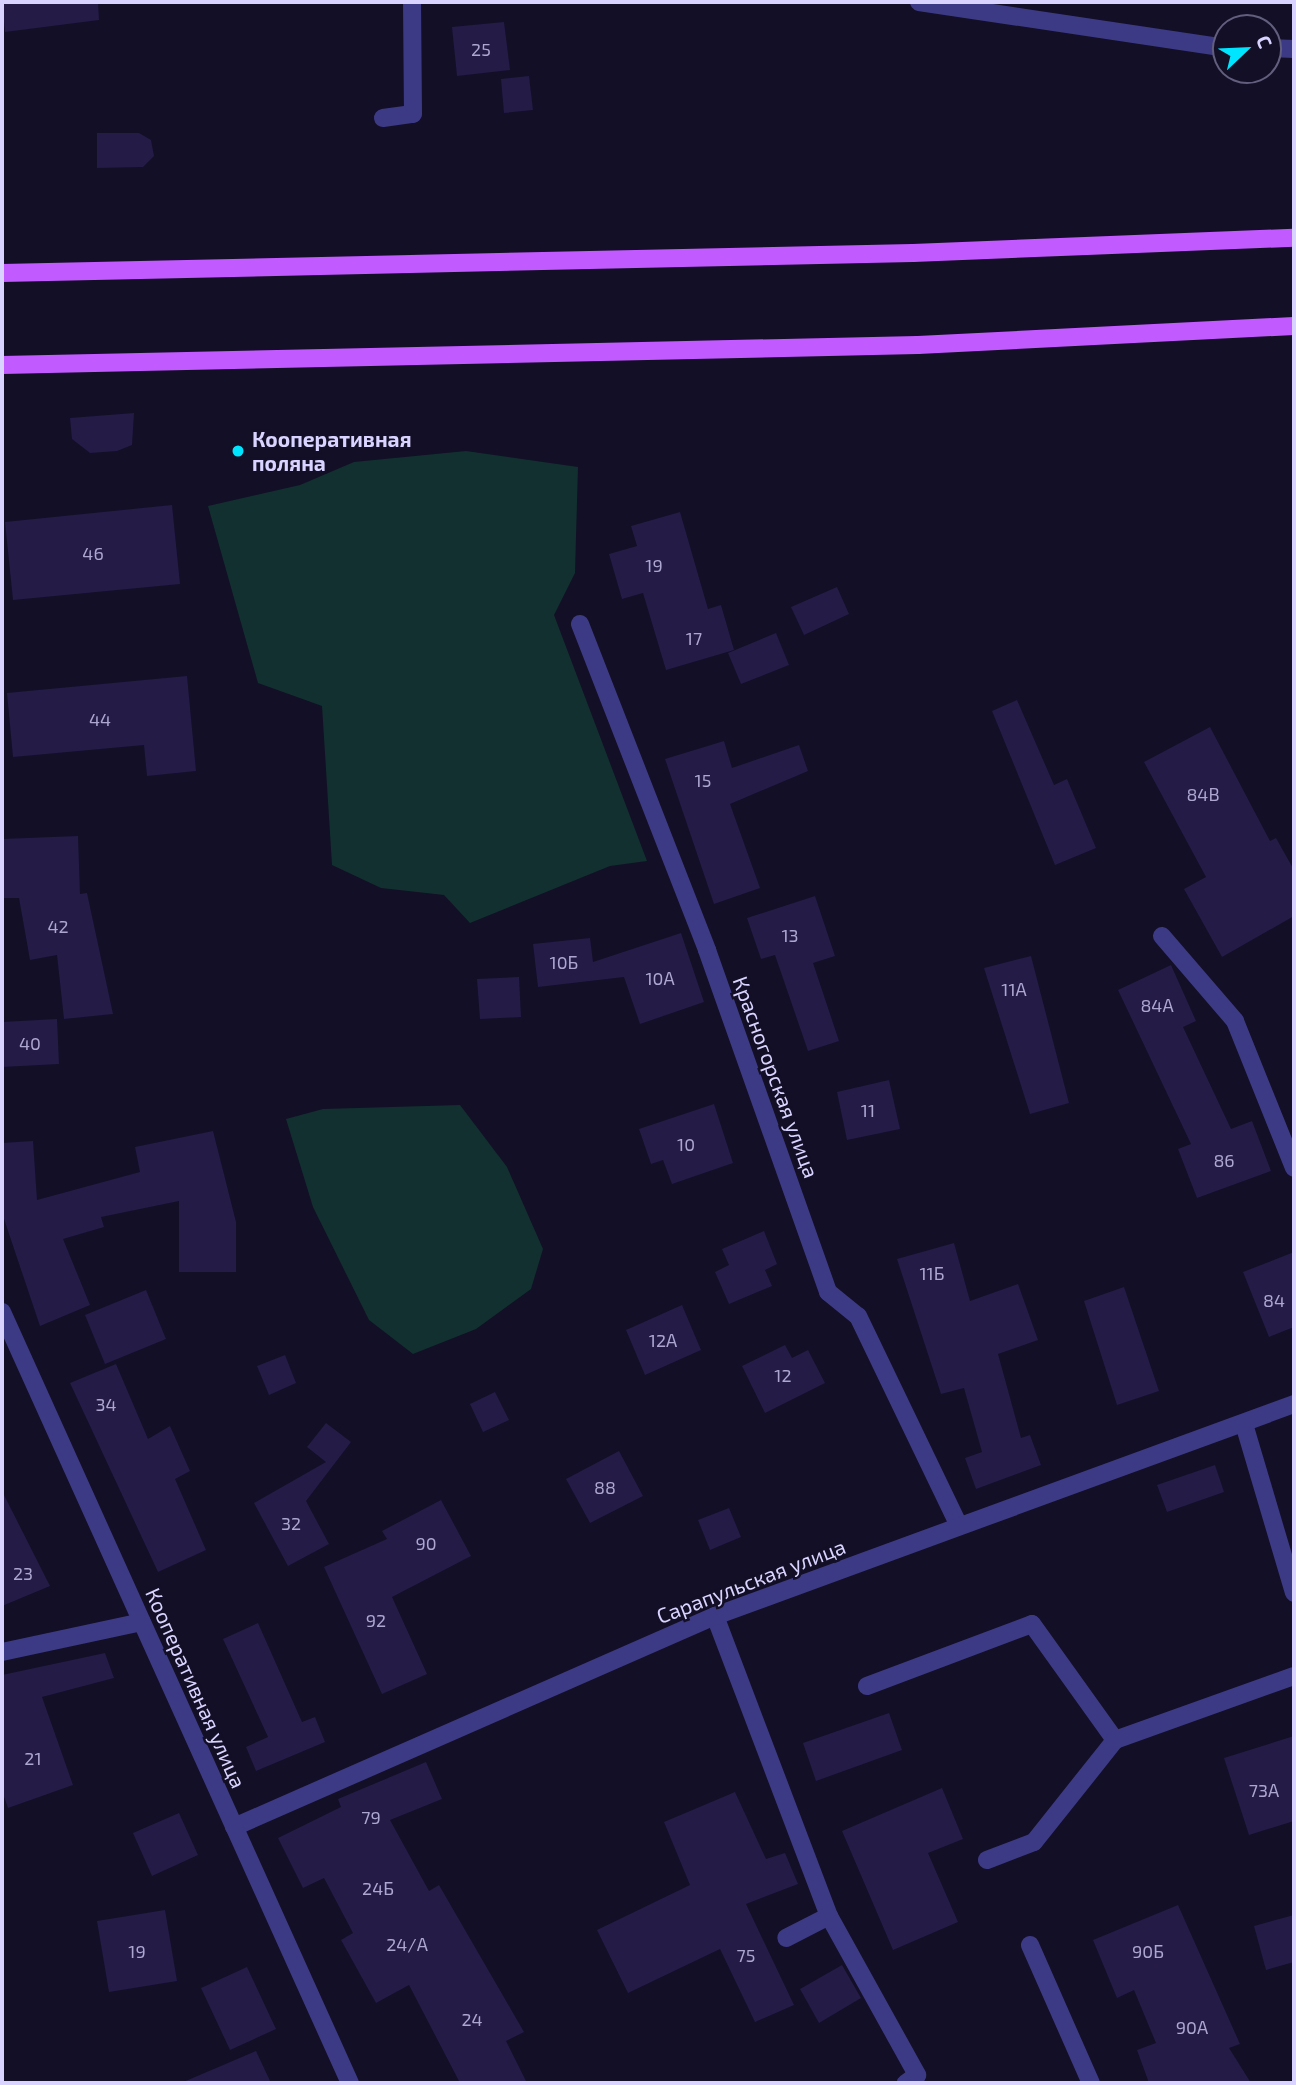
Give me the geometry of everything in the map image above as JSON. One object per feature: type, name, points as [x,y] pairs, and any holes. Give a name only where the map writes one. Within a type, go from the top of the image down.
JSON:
[{"type":"main road","points":[[2,273],[913,253],[1294,238]]},
{"type":"main road","points":[[2,365],[918,345],[1294,326]]},
{"type":"street","points":[[383,118],[413,114],[412,2]]},
{"type":"street","points":[[919,2],[1212,46]]},
{"type":"street","name":"Красногорская улица","points":[[580,624],[706,950],[828,1292],[858,1316],[960,1526]]},
{"type":"street","points":[[1162,936],[1235,1021],[1294,1168]]},
{"type":"street","name":"Кооперативная улица","points":[[2,1312],[350,2083]]},
{"type":"street","name":"Сарапульская улица","points":[[234,1827],[715,1616],[1294,1404]]},
{"type":"street","points":[[1244,1424],[1294,1593]]},
{"type":"street","points":[[715,1616],[829,1916],[917,2075],[906,2083]]},
{"type":"street","points":[[2,1652],[142,1622]]},
{"type":"street","points":[[867,1686],[1032,1624],[1115,1740]]},
{"type":"street","points":[[987,1860],[1034,1842],[1115,1740],[1294,1676]]},
{"type":"street","points":[[786,1938],[829,1916]]},
{"type":"street","points":[[1030,1945],[1091,2083]]},
{"type":"green space","points":[[466,451],[578,467],[575,573],[554,615],[647,861],[610,866],[470,923],[444,895],[381,888],[332,865],[322,706],[258,683],[208,506],[300,485],[354,462]]},
{"type":"green space","points":[[460,1105],[507,1167],[543,1249],[531,1289],[476,1329],[413,1354],[369,1320],[313,1207],[286,1119],[323,1109]]},
{"type":"building","points":[[2,2],[98,2],[99,20],[5,32]]},
{"type":"building","points":[[504,22],[510,70],[457,76],[452,27]]},
{"type":"building","points":[[529,76],[533,110],[504,113],[501,79]]},
{"type":"building","points":[[97,133],[139,133],[151,140],[154,156],[143,167],[97,168]]},
{"type":"building","points":[[134,413],[132,445],[117,451],[90,453],[72,439],[70,418]]},
{"type":"building","points":[[172,505],[180,584],[13,600],[5,522]]},
{"type":"building","points":[[680,512],[708,609],[721,605],[734,650],[666,670],[643,593],[622,599],[609,554],[637,546],[631,526]]},
{"type":"building","points":[[837,587],[849,614],[804,635],[791,607]]},
{"type":"building","points":[[776,633],[789,665],[741,684],[728,653]]},
{"type":"building","points":[[187,676],[196,771],[147,776],[144,745],[13,757],[7,693]]},
{"type":"building","points":[[1017,700],[1054,785],[1067,779],[1096,848],[1055,865],[992,711]]},
{"type":"building","points":[[1210,727],[1270,841],[1276,838],[1294,870],[1294,916],[1222,957],[1184,889],[1206,877],[1144,762]]},
{"type":"building","points":[[724,741],[732,768],[799,745],[808,771],[730,804],[760,888],[714,904],[665,759]]},
{"type":"building","points":[[78,836],[80,894],[87,893],[113,1014],[64,1019],[57,955],[30,960],[19,898],[2,898],[2,839]]},
{"type":"building","points":[[815,896],[835,956],[813,963],[839,1041],[808,1051],[775,955],[761,959],[747,918]]},
{"type":"building","points":[[681,933],[704,1002],[640,1024],[624,977],[538,987],[533,944],[590,938],[593,962]]},
{"type":"building","points":[[1031,956],[1069,1103],[1030,1114],[984,968]]},
{"type":"building","points":[[1171,965],[1196,1021],[1183,1027],[1231,1129],[1252,1121],[1271,1171],[1197,1198],[1178,1149],[1191,1144],[1118,990]]},
{"type":"building","points":[[519,977],[521,1017],[480,1019],[477,979]]},
{"type":"building","points":[[57,1019],[59,1064],[2,1067],[2,1022]]},
{"type":"building","points":[[889,1080],[900,1129],[847,1140],[837,1092]]},
{"type":"building","points":[[714,1104],[733,1163],[672,1184],[663,1160],[651,1164],[639,1129]]},
{"type":"building","points":[[213,1131],[236,1222],[236,1272],[179,1272],[179,1201],[101,1217],[104,1227],[63,1239],[90,1305],[40,1326],[2,1213],[2,1143],[33,1141],[37,1200],[140,1172],[135,1147]]},
{"type":"building","points":[[764,1231],[777,1264],[765,1270],[772,1286],[729,1304],[715,1272],[729,1265],[722,1249]]},
{"type":"building","points":[[954,1243],[970,1301],[1018,1284],[1038,1340],[998,1354],[1021,1438],[1030,1435],[1041,1465],[976,1489],[965,1458],[982,1452],[964,1388],[941,1394],[897,1259]]},
{"type":"building","points":[[1294,1252],[1294,1327],[1269,1337],[1243,1272]]},
{"type":"building","points":[[1124,1287],[1159,1391],[1117,1405],[1084,1301]]},
{"type":"building","points":[[146,1290],[166,1339],[105,1364],[85,1315]]},
{"type":"building","points":[[682,1305],[701,1350],[645,1375],[626,1330]]},
{"type":"building","points":[[785,1345],[792,1358],[808,1350],[825,1383],[765,1413],[742,1366]]},
{"type":"building","points":[[285,1355],[296,1383],[269,1395],[257,1366]]},
{"type":"building","points":[[116,1364],[148,1439],[170,1426],[190,1471],[175,1479],[206,1550],[158,1572],[70,1383]]},
{"type":"building","points":[[495,1392],[509,1420],[483,1432],[470,1404]]},
{"type":"building","points":[[326,1423],[351,1442],[306,1501],[329,1544],[288,1566],[254,1503],[326,1462],[307,1447]]},
{"type":"building","points":[[619,1451],[643,1496],[590,1523],[566,1479]]},
{"type":"building","points":[[1215,1465],[1224,1492],[1167,1512],[1157,1485]]},
{"type":"building","points":[[2,1491],[50,1586],[2,1606]]},
{"type":"building","points":[[441,1500],[471,1556],[392,1597],[427,1674],[382,1694],[324,1567],[387,1539],[382,1531]]},
{"type":"building","points":[[729,1508],[741,1537],[710,1550],[698,1520]]},
{"type":"building","points":[[258,1623],[302,1722],[315,1717],[325,1742],[256,1771],[246,1747],[268,1737],[223,1639]]},
{"type":"building","points":[[105,1653],[114,1678],[42,1697],[73,1785],[8,1808],[2,1791],[2,1675]]},
{"type":"building","points":[[889,1713],[902,1750],[816,1781],[803,1743]]},
{"type":"building","points":[[1294,1736],[1294,1821],[1249,1835],[1224,1758]]},
{"type":"building","points":[[426,1762],[442,1799],[390,1820],[429,1891],[439,1885],[524,2032],[506,2041],[527,2083],[460,2083],[409,1985],[376,2003],[341,1940],[353,1933],[324,1878],[303,1888],[278,1838],[341,1807],[338,1799]]},
{"type":"building","points":[[942,1788],[963,1839],[928,1853],[958,1922],[893,1950],[842,1831]]},
{"type":"building","points":[[735,1792],[766,1859],[785,1853],[798,1884],[746,1904],[794,2005],[755,2022],[720,1949],[628,1993],[597,1930],[690,1885],[664,1822]]},
{"type":"building","points":[[179,1813],[198,1855],[152,1876],[133,1833]]},
{"type":"building","points":[[1178,1905],[1240,2044],[1229,2048],[1251,2083],[1149,2083],[1137,2050],[1156,2043],[1134,1990],[1117,1998],[1093,1940]]},
{"type":"building","points":[[165,1910],[177,1981],[109,1992],[97,1921]]},
{"type":"building","points":[[1294,1915],[1294,1962],[1266,1970],[1254,1926]]},
{"type":"building","points":[[842,1965],[861,1998],[819,2023],[800,1989]]},
{"type":"building","points":[[247,1967],[276,2029],[230,2050],[201,1988]]},
{"type":"building","points":[[256,2051],[271,2083],[181,2083]]},
{"type":"place","name":"Кооперативная поляна","points":[[238,451]]}]
